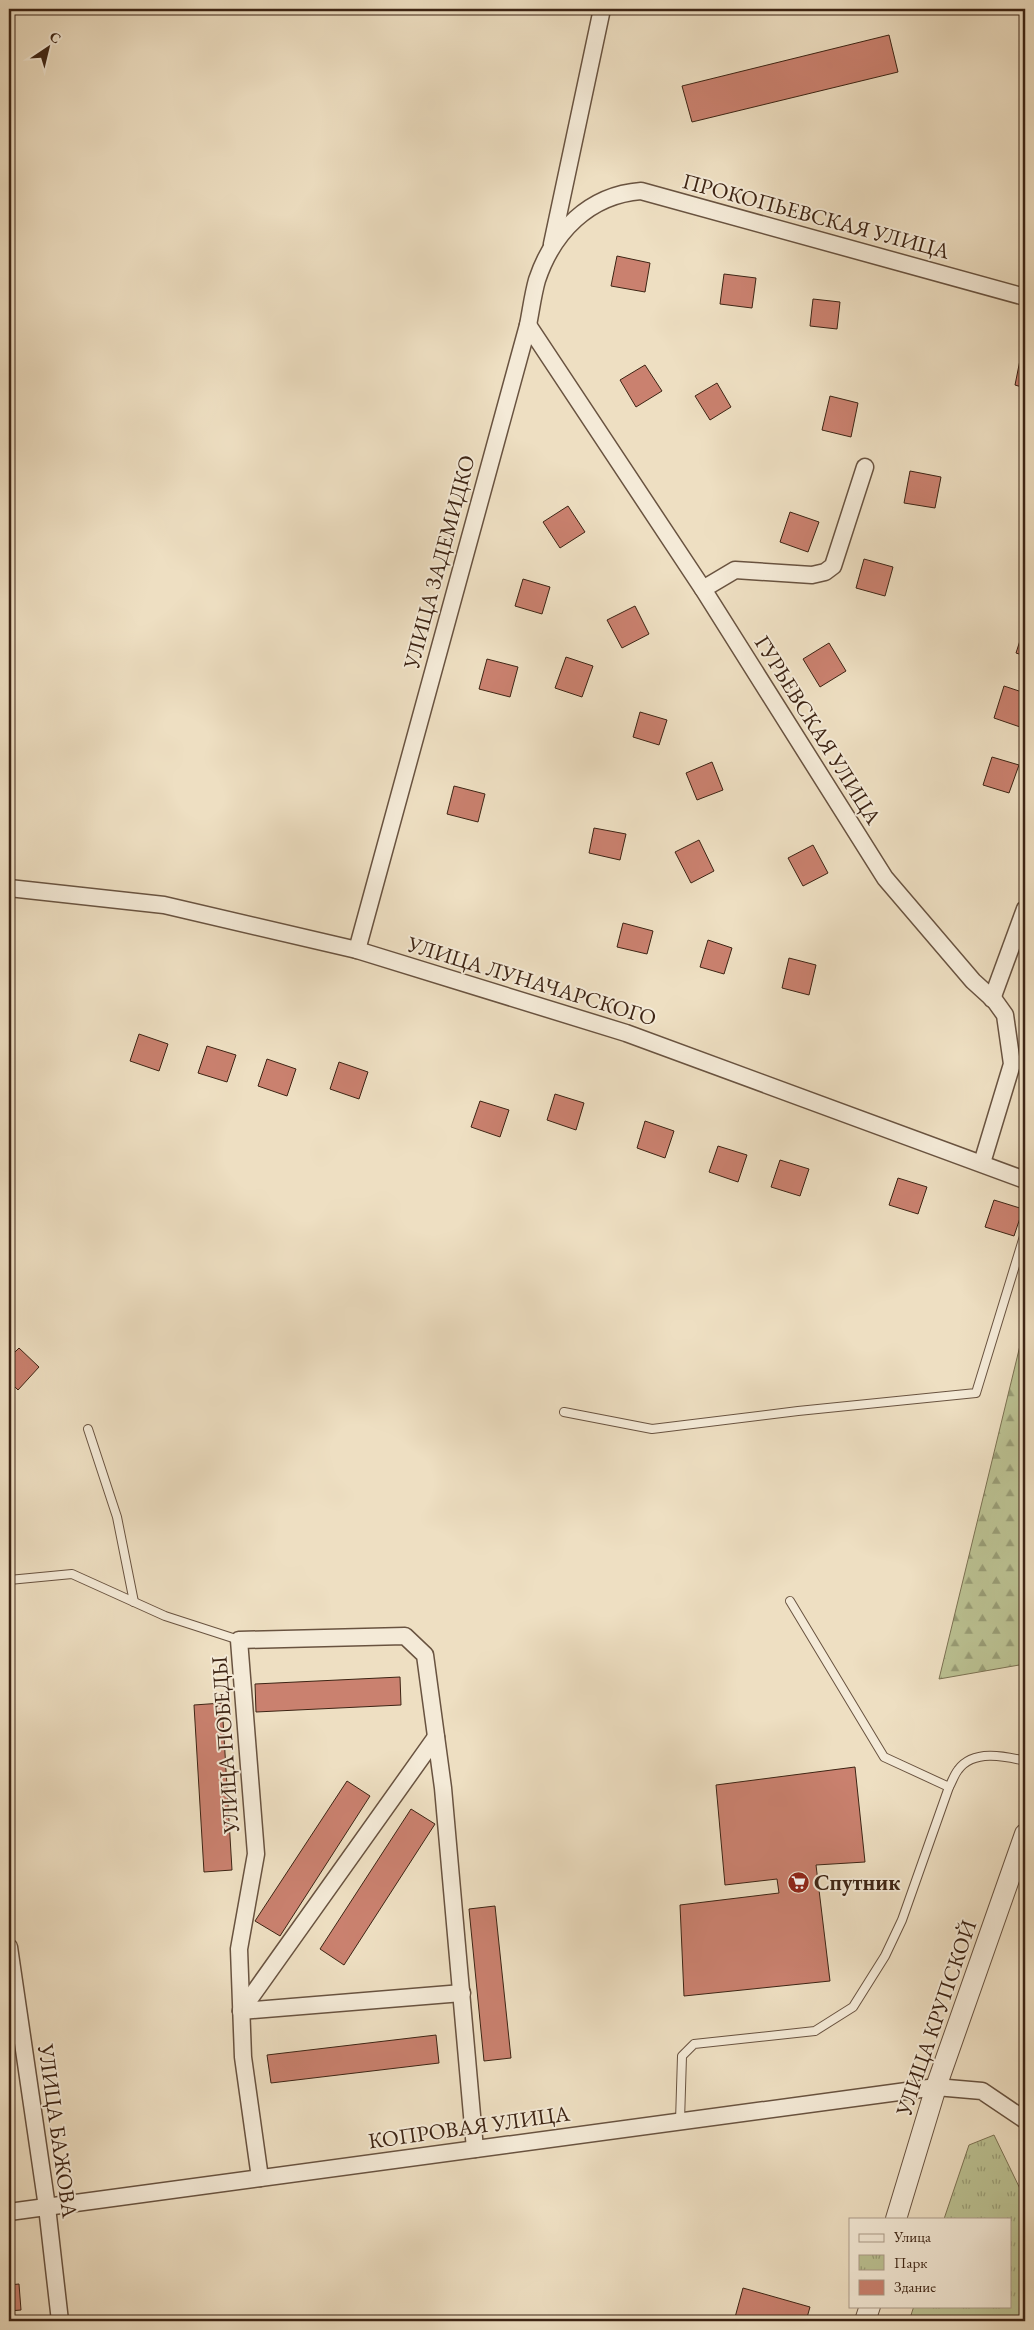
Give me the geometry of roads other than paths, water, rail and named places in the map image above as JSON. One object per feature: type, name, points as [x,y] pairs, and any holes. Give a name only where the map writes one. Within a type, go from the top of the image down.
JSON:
[{"type":"street","points":[[552,246],[602,9]]},
{"type":"street","name":"ПРОКОПЬЕВСКАЯ УЛИЦА","points":[[596,203],[620,192],[641,190],[1025,297]]},
{"type":"street","name":"УЛИЦА ЗАДЕМИДКО","points":[[356,950],[528,325],[537,281],[552,246],[570,224],[596,203]]},
{"type":"street","name":"ГУРЬЕВСКАЯ УЛИЦА","points":[[528,325],[703,589],[885,878],[972,981],[992,999],[1005,1015],[1012,1064],[982,1163]]},
{"type":"street","points":[[703,589],[735,570],[812,575],[824,572],[833,566],[865,467]]},
{"type":"street","name":"УЛИЦА ЛУНАЧАРСКОГО","points":[[9,888],[164,905],[356,950],[626,1033],[1025,1180]]},
{"type":"street","points":[[992,999],[1025,909]]},
{"type":"street","name":"УЛИЦА ПОБЕДЫ","points":[[260,2178],[243,2057],[241,2011],[239,1949],[256,1854],[239,1640],[405,1636],[425,1655],[436,1737]]},
{"type":"street","points":[[436,1737],[443,1788],[476,2149]]},
{"type":"street","points":[[241,2011],[436,1737]]},
{"type":"street","name":"УЛИЦА КРУПСКОЙ","points":[[896,2218],[936,2087],[1025,1834]]},
{"type":"street","name":"УЛИЦА БАЖОВА","points":[[9,1947],[48,2207],[60,2321]]},
{"type":"street","points":[[241,2011],[462,1993]]},
{"type":"street","name":"КОПРОВАЯ УЛИЦА","points":[[9,2212],[936,2087],[982,2091],[1025,2120]]},
{"type":"street","points":[[865,2321],[869,2308]]},
{"type":"lane","points":[[564,1412],[652,1429],[798,1411],[976,1393],[1025,1233]]},
{"type":"lane","points":[[88,1430],[117,1517],[134,1602]]},
{"type":"lane","points":[[9,1580],[72,1574],[165,1616],[239,1640]]},
{"type":"lane","points":[[790,1601],[884,1757],[949,1787]]},
{"type":"lane","points":[[680,2122],[682,2056],[694,2044],[816,2031],[853,2007],[885,1956],[902,1920],[949,1787],[959,1768],[976,1758],[999,1755],[1025,1761]]},
{"type":"place","name":"Спутник","points":[[798,1882]]}]
